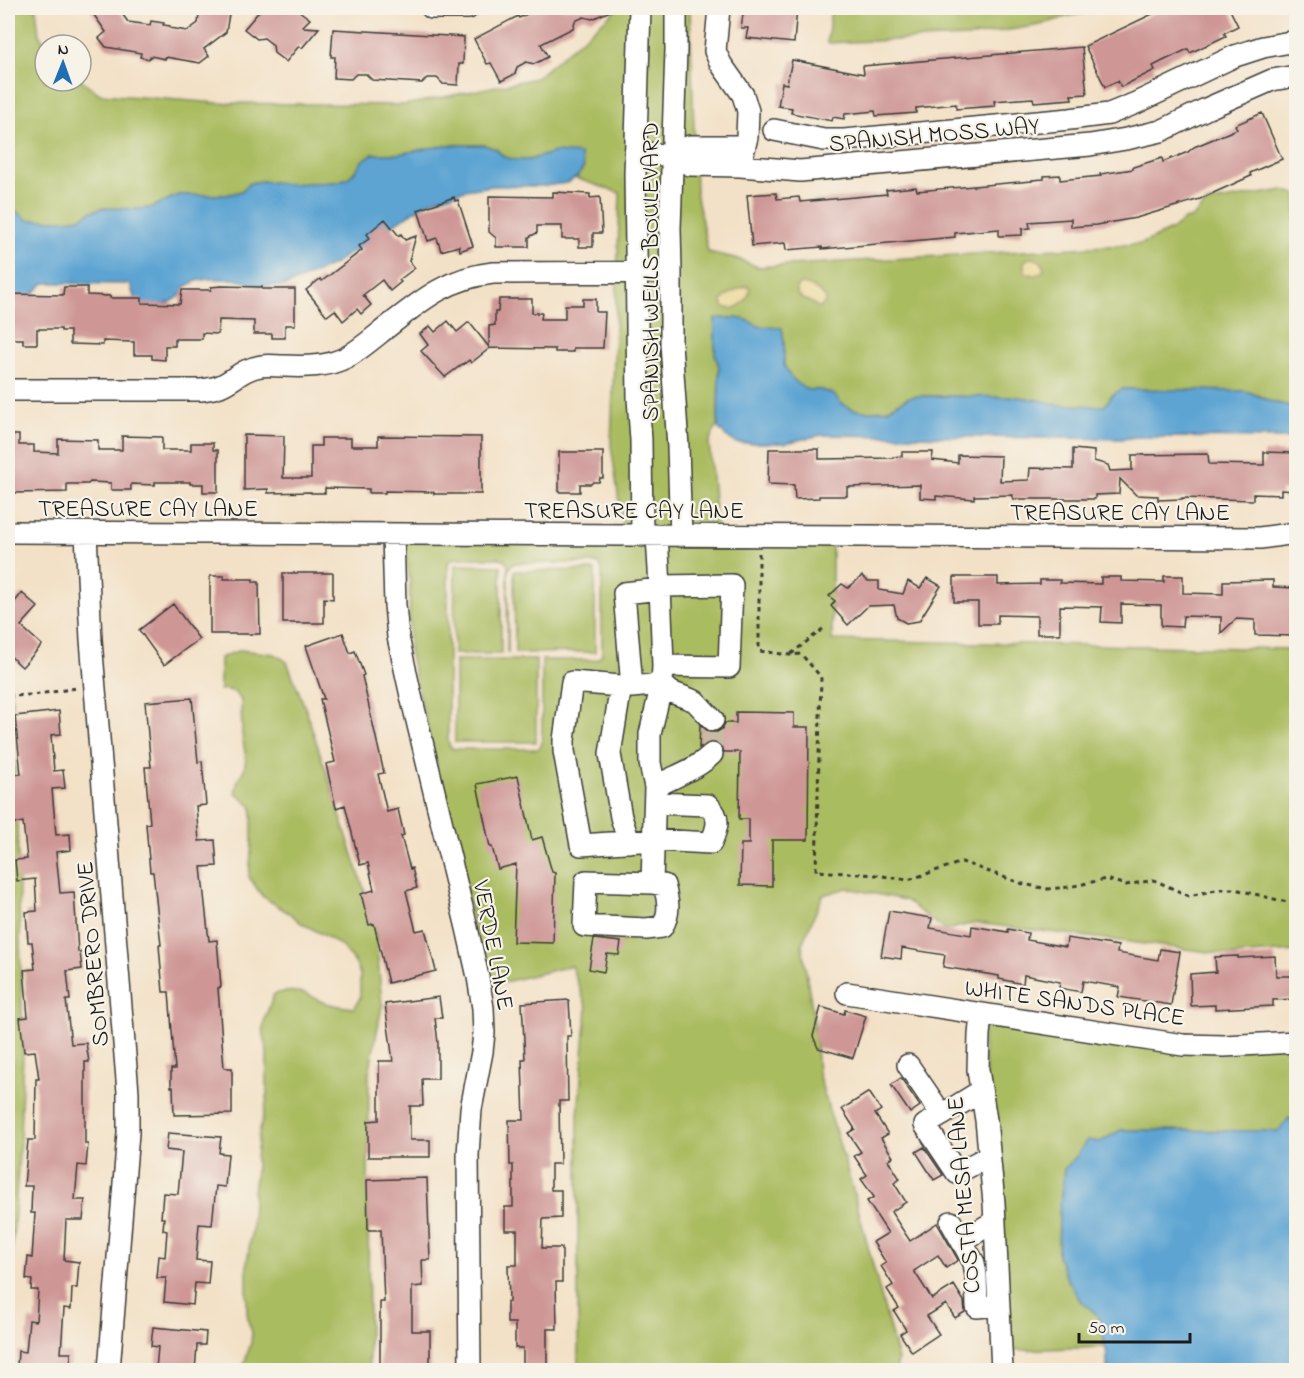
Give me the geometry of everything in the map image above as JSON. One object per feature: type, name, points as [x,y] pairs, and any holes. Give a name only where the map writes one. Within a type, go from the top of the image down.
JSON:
[{"type":"street","points":[[432,8],[468,8]]},
{"type":"street","name":"SPANISH WELLS BOULEVARD","points":[[640,8],[635,152],[638,398],[650,536],[660,588],[663,675],[650,734],[650,763],[655,795],[652,883]]},
{"type":"street","name":"SPANISH WELLS BOULEVARD","points":[[676,8],[670,228],[671,343],[681,536]]},
{"type":"street","points":[[719,8],[715,51],[721,64],[743,95],[748,111],[747,137],[743,156]]},
{"type":"street","name":"SPANISH MOSS WAY","points":[[774,130],[824,140],[844,140],[1109,114],[1234,56],[1263,47],[1296,41]]},
{"type":"street","name":"SPANISH MOSS WAY","points":[[635,152],[673,156],[690,146],[743,156],[800,171],[1090,145],[1161,131],[1272,80],[1296,76]]},
{"type":"street","points":[[1183,81],[1198,113]]},
{"type":"street","points":[[8,390],[202,390],[219,387],[247,369],[262,366],[299,367],[328,364],[346,357],[442,287],[476,275],[671,272]]},
{"type":"street","name":"TREASURE CAY LANE","points":[[8,532],[1260,538],[1296,533]]},
{"type":"street","name":"SOMBRERO DRIVE","points":[[86,533],[91,640],[128,1092],[128,1132],[109,1371]]},
{"type":"street","name":"VERDE LANE","points":[[393,535],[398,637],[483,1008],[484,1034],[471,1109],[468,1155],[470,1371]]},
{"type":"street","name":"TREASURE CAY LANE","points":[[1260,538],[1296,545]]},
{"type":"street","points":[[629,842],[621,817],[610,754],[627,687],[624,593],[660,588],[732,585],[729,667],[663,675],[627,687],[572,682],[564,751],[581,845],[629,842],[654,840],[711,843],[718,819],[713,809],[708,805],[655,795]]},
{"type":"street","points":[[663,675],[672,692],[695,701],[713,720]]},
{"type":"street","points":[[655,795],[670,778],[686,773],[712,754]]},
{"type":"street","name":"WHITE SANDS PLACE","points":[[847,993],[1184,1045],[1224,1046],[1296,1042]]},
{"type":"street","name":"COSTA MESA LANE","points":[[981,1015],[978,1070],[986,1120],[995,1221],[1002,1371]]},
{"type":"street","points":[[908,1065],[942,1115]]},
{"type":"street","points":[[981,1091],[925,1125],[957,1173],[989,1156]]},
{"type":"street","points":[[962,1241],[995,1221]]},
{"type":"street","points":[[951,1222],[974,1263],[977,1307],[998,1305]]},
{"type":"path","points":[[760,536],[759,651],[801,654],[821,677],[816,871],[876,875],[908,880],[962,862],[1023,884],[1048,888],[1070,887],[1106,879],[1126,885],[1154,880],[1189,896],[1220,889],[1235,889],[1296,903]]},
{"type":"path","points":[[790,655],[824,628]]},
{"type":"path","points":[[8,696],[33,695],[95,686]]},
{"type":"green space","points":[[8,8],[36,8],[39,33],[33,33],[33,93],[93,93],[93,89],[100,94],[218,103],[405,105],[536,78],[617,8],[690,8],[696,192],[708,252],[735,258],[758,267],[1141,244],[1171,230],[1184,220],[1192,218],[1207,203],[1283,190],[1296,194],[1296,407],[1245,391],[1122,389],[1111,396],[1105,406],[1056,405],[1019,397],[921,396],[909,397],[888,409],[864,411],[851,409],[833,394],[821,390],[808,390],[790,376],[784,365],[782,329],[758,326],[747,320],[736,318],[715,319],[715,354],[719,367],[718,423],[709,443],[717,533],[832,535],[832,640],[1296,649],[1296,951],[1233,955],[976,923],[945,930],[905,900],[847,888],[823,895],[802,944],[814,1022],[818,1073],[853,1190],[898,1360],[896,1370],[578,1370],[578,1115],[587,1008],[571,966],[488,986],[409,651],[410,584],[405,539],[624,536],[611,445],[620,193],[575,178],[577,177],[555,152],[529,160],[516,160],[504,157],[496,149],[484,145],[447,145],[398,154],[373,154],[363,160],[348,178],[336,182],[287,184],[262,181],[250,183],[242,191],[227,195],[178,195],[153,207],[141,209],[102,208],[80,218],[28,220],[8,205]],"holes":[[[455,558],[501,558],[508,566],[507,653],[508,571],[511,565],[515,563],[595,563],[599,564],[602,570],[602,654],[595,660],[542,660],[542,742],[538,749],[455,749],[450,747],[448,741],[449,561]]]},
{"type":"green space","points":[[831,8],[1117,8],[1069,16],[1040,25],[967,37],[827,43]]},
{"type":"green space","points":[[455,565],[501,566],[501,654],[454,654]]},
{"type":"green space","points":[[595,570],[595,652],[515,653],[514,571]]},
{"type":"green space","points":[[240,650],[275,654],[287,662],[306,710],[375,923],[382,1006],[369,1073],[369,1370],[242,1370],[251,1343],[252,1332],[247,1310],[247,1263],[252,1228],[256,1158],[267,1099],[267,1053],[263,1029],[265,1018],[274,994],[286,992],[295,991],[337,1006],[354,1008],[360,998],[360,975],[356,964],[342,947],[301,923],[262,896],[249,877],[252,807],[235,792],[246,758],[242,735],[241,700],[233,691],[222,689],[220,691],[220,658]]},
{"type":"green space","points":[[455,660],[536,660],[536,742],[455,742]]},
{"type":"green space","points":[[8,684],[11,687],[17,821],[23,1053],[20,1139],[8,1307]]},
{"type":"green space","points":[[1006,1024],[1131,1039],[1296,1041],[1296,1122],[1289,1118],[1279,1131],[1121,1130],[1100,1142],[1087,1140],[1076,1157],[1064,1169],[1059,1213],[1058,1256],[1081,1302],[1099,1317],[1106,1347],[1014,1350],[1009,1341],[982,1028]]},
{"type":"sand","points":[[1032,258],[1043,264],[1043,271],[1039,274],[1026,273],[1024,269],[1024,262]]},
{"type":"sand","points":[[800,284],[811,287],[826,298],[824,304],[817,307],[801,297],[797,292]]},
{"type":"sand","points":[[747,286],[750,289],[744,302],[732,308],[723,306],[722,301],[727,296]]},
{"type":"water","points":[[447,145],[484,145],[496,149],[504,157],[516,160],[529,160],[555,152],[580,154],[584,167],[577,177],[567,183],[543,186],[493,186],[465,190],[428,202],[335,264],[286,286],[261,286],[234,279],[208,279],[196,281],[185,287],[179,297],[169,303],[144,305],[134,297],[130,284],[44,283],[24,300],[8,303],[8,205],[28,220],[67,220],[80,218],[102,208],[153,207],[178,195],[227,195],[241,191],[250,183],[262,181],[287,184],[336,182],[348,178],[363,160],[373,154],[398,154]]},
{"type":"water","points":[[736,318],[747,320],[758,326],[782,328],[784,365],[790,376],[808,390],[821,390],[833,394],[851,409],[876,411],[888,409],[909,397],[921,396],[1019,397],[1056,405],[1105,406],[1111,396],[1122,389],[1245,391],[1296,407],[1296,435],[1291,438],[1136,437],[1123,439],[822,435],[785,443],[736,443],[718,428],[719,367],[715,354],[715,319]]},
{"type":"water","points":[[1289,1118],[1296,1122],[1296,1370],[1107,1370],[1107,1354],[1099,1317],[1081,1302],[1065,1275],[1058,1256],[1059,1213],[1064,1169],[1076,1157],[1087,1140],[1100,1142],[1121,1130],[1278,1131]]},
{"type":"building","points":[[89,8],[118,8],[128,22],[150,25],[151,21],[187,31],[198,23],[200,8],[230,8],[226,32],[204,49],[209,56],[200,63],[165,57],[165,59],[151,56],[148,59],[140,57],[141,53],[106,47],[99,38],[106,32]]},
{"type":"building","points":[[262,8],[295,8],[310,19],[302,27],[319,28],[302,48],[299,46],[286,62],[274,53],[273,45],[264,38],[257,39],[244,29]]},
{"type":"building","points":[[539,8],[617,8],[592,19],[584,17],[575,21],[573,28],[541,44],[548,57],[534,64],[526,62],[517,67],[515,74],[501,81],[491,63],[487,64],[474,39],[518,16],[519,18]]},
{"type":"building","points":[[744,8],[797,8],[794,43],[746,38],[748,28],[741,28]]},
{"type":"building","points":[[1165,8],[1229,8],[1238,26],[1224,33],[1226,36],[1190,53],[1188,49],[1153,66],[1155,70],[1121,87],[1118,81],[1105,87],[1085,46]]},
{"type":"building","points":[[333,29],[464,37],[463,64],[459,64],[458,85],[443,84],[437,78],[427,78],[422,83],[372,80],[366,74],[356,74],[351,79],[334,78],[335,57],[331,57]]},
{"type":"building","points":[[1082,47],[1087,94],[1071,95],[1072,99],[1034,102],[1033,98],[994,101],[995,106],[956,109],[956,104],[916,108],[916,113],[876,116],[875,111],[845,114],[844,119],[833,117],[832,121],[791,113],[792,108],[778,106],[782,83],[787,84],[792,60],[864,74],[863,66]]},
{"type":"building","points":[[1262,113],[1282,159],[1200,199],[1136,218],[1071,227],[1071,219],[1029,222],[1030,228],[1022,229],[1022,235],[999,236],[999,229],[955,233],[955,237],[822,249],[822,247],[786,250],[785,243],[752,246],[747,195],[776,193],[777,199],[799,197],[800,202],[887,194],[886,190],[916,187],[917,191],[1032,181],[1044,179],[1044,176],[1060,175],[1060,180],[1101,176],[1100,174],[1133,169],[1133,167],[1162,158],[1163,162],[1237,129],[1235,125]]},
{"type":"building","points":[[553,192],[590,194],[590,198],[600,197],[602,233],[593,233],[593,247],[579,247],[579,239],[562,239],[562,226],[537,226],[537,233],[529,237],[529,247],[496,247],[496,238],[489,232],[489,196],[553,197]]},
{"type":"building","points":[[454,197],[455,201],[458,200],[473,246],[460,251],[459,246],[441,251],[437,238],[428,241],[418,210]]},
{"type":"building","points":[[385,219],[405,240],[416,236],[409,261],[415,268],[399,280],[401,282],[390,291],[382,280],[363,295],[371,305],[361,314],[357,309],[343,321],[335,310],[327,316],[306,290],[320,279],[322,281],[362,250],[359,246],[370,238],[367,234]]},
{"type":"building","points":[[64,287],[87,287],[87,295],[142,298],[142,303],[180,304],[182,290],[211,290],[211,287],[295,289],[295,325],[285,325],[285,338],[272,338],[272,334],[254,334],[254,321],[219,320],[218,334],[202,333],[202,339],[175,339],[175,346],[165,346],[165,360],[152,359],[152,355],[134,355],[134,342],[103,341],[103,345],[70,344],[70,331],[61,331],[61,329],[37,329],[37,344],[23,344],[23,339],[8,339],[8,294],[63,295]]},
{"type":"building","points":[[499,299],[532,299],[532,313],[542,313],[541,319],[565,319],[565,305],[583,305],[583,299],[596,299],[596,312],[605,312],[603,348],[573,348],[573,352],[555,352],[555,349],[490,348],[471,363],[469,360],[445,377],[421,351],[428,345],[420,334],[430,326],[435,332],[448,321],[457,332],[469,322],[489,347],[489,326],[495,325],[495,312],[498,312]]},
{"type":"building","points":[[8,435],[19,435],[19,445],[34,445],[34,452],[58,453],[58,439],[98,440],[98,450],[122,450],[122,436],[162,437],[162,450],[191,450],[191,443],[213,443],[213,450],[218,450],[218,492],[203,492],[203,484],[190,484],[190,482],[155,482],[155,485],[131,484],[131,490],[111,490],[111,483],[90,482],[88,484],[67,484],[67,492],[12,493],[12,483],[8,483]]},
{"type":"building","points":[[244,435],[284,436],[283,478],[311,478],[311,446],[321,446],[321,438],[351,438],[351,446],[378,446],[378,436],[481,437],[481,494],[385,491],[385,493],[369,493],[369,489],[325,488],[325,493],[268,493],[268,489],[244,490]]},
{"type":"building","points":[[769,449],[819,449],[819,459],[893,458],[902,456],[902,452],[933,452],[932,460],[958,463],[958,455],[1001,456],[1000,481],[1029,480],[1030,468],[1073,469],[1073,449],[1094,451],[1094,461],[1108,465],[1110,471],[1132,470],[1132,455],[1208,454],[1209,464],[1264,465],[1264,452],[1296,453],[1296,491],[1281,490],[1281,495],[1253,494],[1253,500],[1182,498],[1158,500],[1158,496],[1136,495],[1120,479],[1119,494],[1095,495],[1095,499],[1013,499],[1013,495],[974,496],[974,499],[936,496],[936,499],[920,498],[920,485],[847,487],[847,496],[795,499],[794,485],[768,484]]},
{"type":"building","points":[[559,452],[603,452],[603,478],[600,478],[599,482],[580,484],[580,492],[559,492]]},
{"type":"building","points":[[283,573],[333,573],[333,599],[324,598],[324,623],[283,623]]},
{"type":"building","points":[[210,576],[224,576],[224,579],[253,579],[253,582],[259,582],[260,634],[210,634]]},
{"type":"building","points":[[862,576],[868,581],[879,581],[879,590],[903,594],[908,581],[920,588],[927,578],[941,586],[919,621],[906,623],[897,618],[894,605],[868,606],[848,625],[831,606],[835,601],[829,596],[842,584],[848,588]]},
{"type":"building","points":[[1164,576],[1183,576],[1183,593],[1223,594],[1223,581],[1273,580],[1273,587],[1296,588],[1296,636],[1255,635],[1255,620],[1236,619],[1221,633],[1221,617],[1183,616],[1182,627],[1161,626],[1161,605],[1121,604],[1121,623],[1101,622],[1102,607],[1060,606],[1060,634],[1037,634],[1037,616],[998,615],[998,624],[978,624],[978,602],[954,602],[954,577],[998,577],[998,585],[1040,584],[1040,580],[1101,584],[1101,577],[1121,577],[1121,581],[1164,582]]},
{"type":"building","points":[[22,593],[38,607],[21,626],[42,645],[22,667],[8,654],[8,610]]},
{"type":"building","points":[[173,604],[199,639],[164,665],[139,630]]},
{"type":"building","points":[[343,633],[350,653],[355,651],[364,675],[362,676],[384,773],[378,774],[387,812],[398,809],[404,835],[401,836],[417,888],[406,891],[416,931],[425,929],[436,971],[388,983],[374,924],[369,925],[361,894],[374,890],[368,863],[360,865],[345,805],[336,808],[326,764],[335,762],[320,699],[324,699],[306,646]]},
{"type":"building","points":[[192,698],[198,762],[202,761],[206,805],[196,806],[199,841],[215,840],[217,866],[201,867],[209,941],[217,940],[224,1068],[232,1068],[232,1114],[174,1115],[171,1069],[175,1069],[169,992],[163,992],[159,945],[161,945],[153,872],[150,872],[146,824],[150,823],[145,767],[151,767],[145,702]]},
{"type":"building","points":[[59,711],[61,734],[51,735],[54,771],[63,770],[65,788],[52,789],[56,835],[70,834],[71,850],[56,852],[60,893],[74,892],[78,952],[80,952],[82,969],[67,971],[70,1000],[66,1000],[71,1044],[86,1043],[89,1062],[85,1062],[85,1144],[88,1144],[86,1166],[78,1165],[75,1200],[85,1200],[83,1220],[66,1220],[64,1260],[79,1262],[77,1288],[72,1288],[71,1309],[64,1308],[61,1353],[71,1353],[70,1370],[17,1366],[18,1351],[26,1352],[29,1320],[36,1321],[38,1290],[31,1290],[32,1280],[26,1279],[28,1257],[32,1258],[35,1213],[31,1213],[32,1186],[24,1186],[28,1140],[35,1140],[36,1079],[39,1079],[35,1051],[24,1052],[20,1018],[28,1017],[24,970],[35,969],[32,942],[28,942],[26,912],[37,911],[35,879],[17,881],[15,860],[27,859],[23,822],[11,824],[8,775],[21,774],[15,716]]},
{"type":"building","points":[[736,712],[794,713],[794,727],[809,727],[808,840],[772,840],[772,886],[740,885],[741,844],[749,844],[749,819],[739,819],[740,752],[724,752],[721,745],[715,742],[709,742],[699,748],[700,724],[709,732],[717,732],[725,723],[736,723]]},
{"type":"building","points":[[518,776],[532,840],[542,837],[552,872],[555,873],[553,943],[513,942],[516,864],[498,869],[492,847],[490,847],[477,784]]},
{"type":"building","points":[[889,911],[932,918],[930,928],[971,935],[972,926],[1008,932],[1008,929],[1028,933],[1027,940],[1066,947],[1067,938],[1118,946],[1117,953],[1158,960],[1160,949],[1180,952],[1171,1005],[1118,997],[1120,987],[1083,981],[1081,992],[1059,988],[1060,982],[1024,975],[1023,984],[999,979],[999,976],[943,967],[945,955],[902,948],[901,959],[881,956]]},
{"type":"building","points":[[594,939],[621,942],[619,955],[607,954],[604,972],[589,969]]},
{"type":"building","points":[[1238,956],[1238,958],[1275,956],[1276,976],[1296,976],[1296,999],[1273,1000],[1273,1006],[1215,1009],[1215,1005],[1191,1006],[1190,974],[1216,972],[1215,957]]},
{"type":"building","points":[[439,997],[442,1018],[435,1018],[438,1079],[422,1079],[423,1106],[410,1106],[410,1140],[430,1140],[430,1157],[368,1157],[368,1121],[379,1120],[379,1061],[393,1061],[385,1004]]},
{"type":"building","points":[[569,1000],[571,1036],[567,1036],[568,1101],[559,1101],[560,1164],[551,1164],[551,1190],[561,1190],[561,1218],[543,1219],[542,1248],[562,1248],[562,1282],[556,1282],[557,1329],[547,1329],[547,1371],[523,1371],[523,1348],[515,1348],[515,1323],[507,1323],[508,1265],[517,1265],[517,1230],[505,1230],[505,1207],[513,1207],[513,1165],[510,1165],[509,1120],[524,1120],[522,1059],[525,1059],[522,1003]]},
{"type":"building","points":[[821,1007],[844,1014],[845,1010],[866,1016],[853,1058],[818,1048],[813,1036]]},
{"type":"building","points":[[901,1078],[920,1106],[910,1113],[891,1085]]},
{"type":"building","points":[[869,1092],[881,1110],[875,1114],[888,1134],[881,1138],[893,1157],[888,1160],[900,1179],[894,1183],[906,1202],[891,1212],[910,1241],[937,1223],[958,1260],[946,1268],[938,1255],[914,1271],[932,1299],[954,1285],[964,1301],[965,1312],[955,1318],[946,1304],[927,1316],[939,1334],[912,1352],[900,1334],[906,1330],[894,1311],[899,1308],[887,1289],[893,1285],[881,1266],[886,1263],[873,1242],[888,1233],[867,1201],[874,1197],[861,1179],[867,1175],[854,1156],[861,1152],[848,1133],[855,1129],[842,1109]]},
{"type":"building","points":[[168,1133],[221,1137],[219,1153],[228,1154],[225,1187],[216,1186],[212,1225],[199,1224],[196,1260],[210,1261],[208,1284],[195,1283],[193,1305],[164,1302],[166,1278],[157,1278],[159,1256],[165,1257],[167,1231],[163,1230],[164,1218],[161,1218],[163,1193],[178,1194],[182,1152],[166,1150]]},
{"type":"building","points":[[924,1147],[943,1175],[934,1180],[916,1152]]},
{"type":"building","points":[[427,1178],[430,1260],[422,1260],[423,1286],[412,1287],[412,1331],[430,1331],[430,1371],[380,1371],[380,1302],[384,1302],[381,1230],[368,1230],[367,1180]]},
{"type":"building","points":[[153,1327],[206,1332],[205,1345],[197,1345],[195,1371],[156,1369],[158,1347],[151,1346]]},
{"type":"tunnel","points":[[712,754],[713,720]]}]
